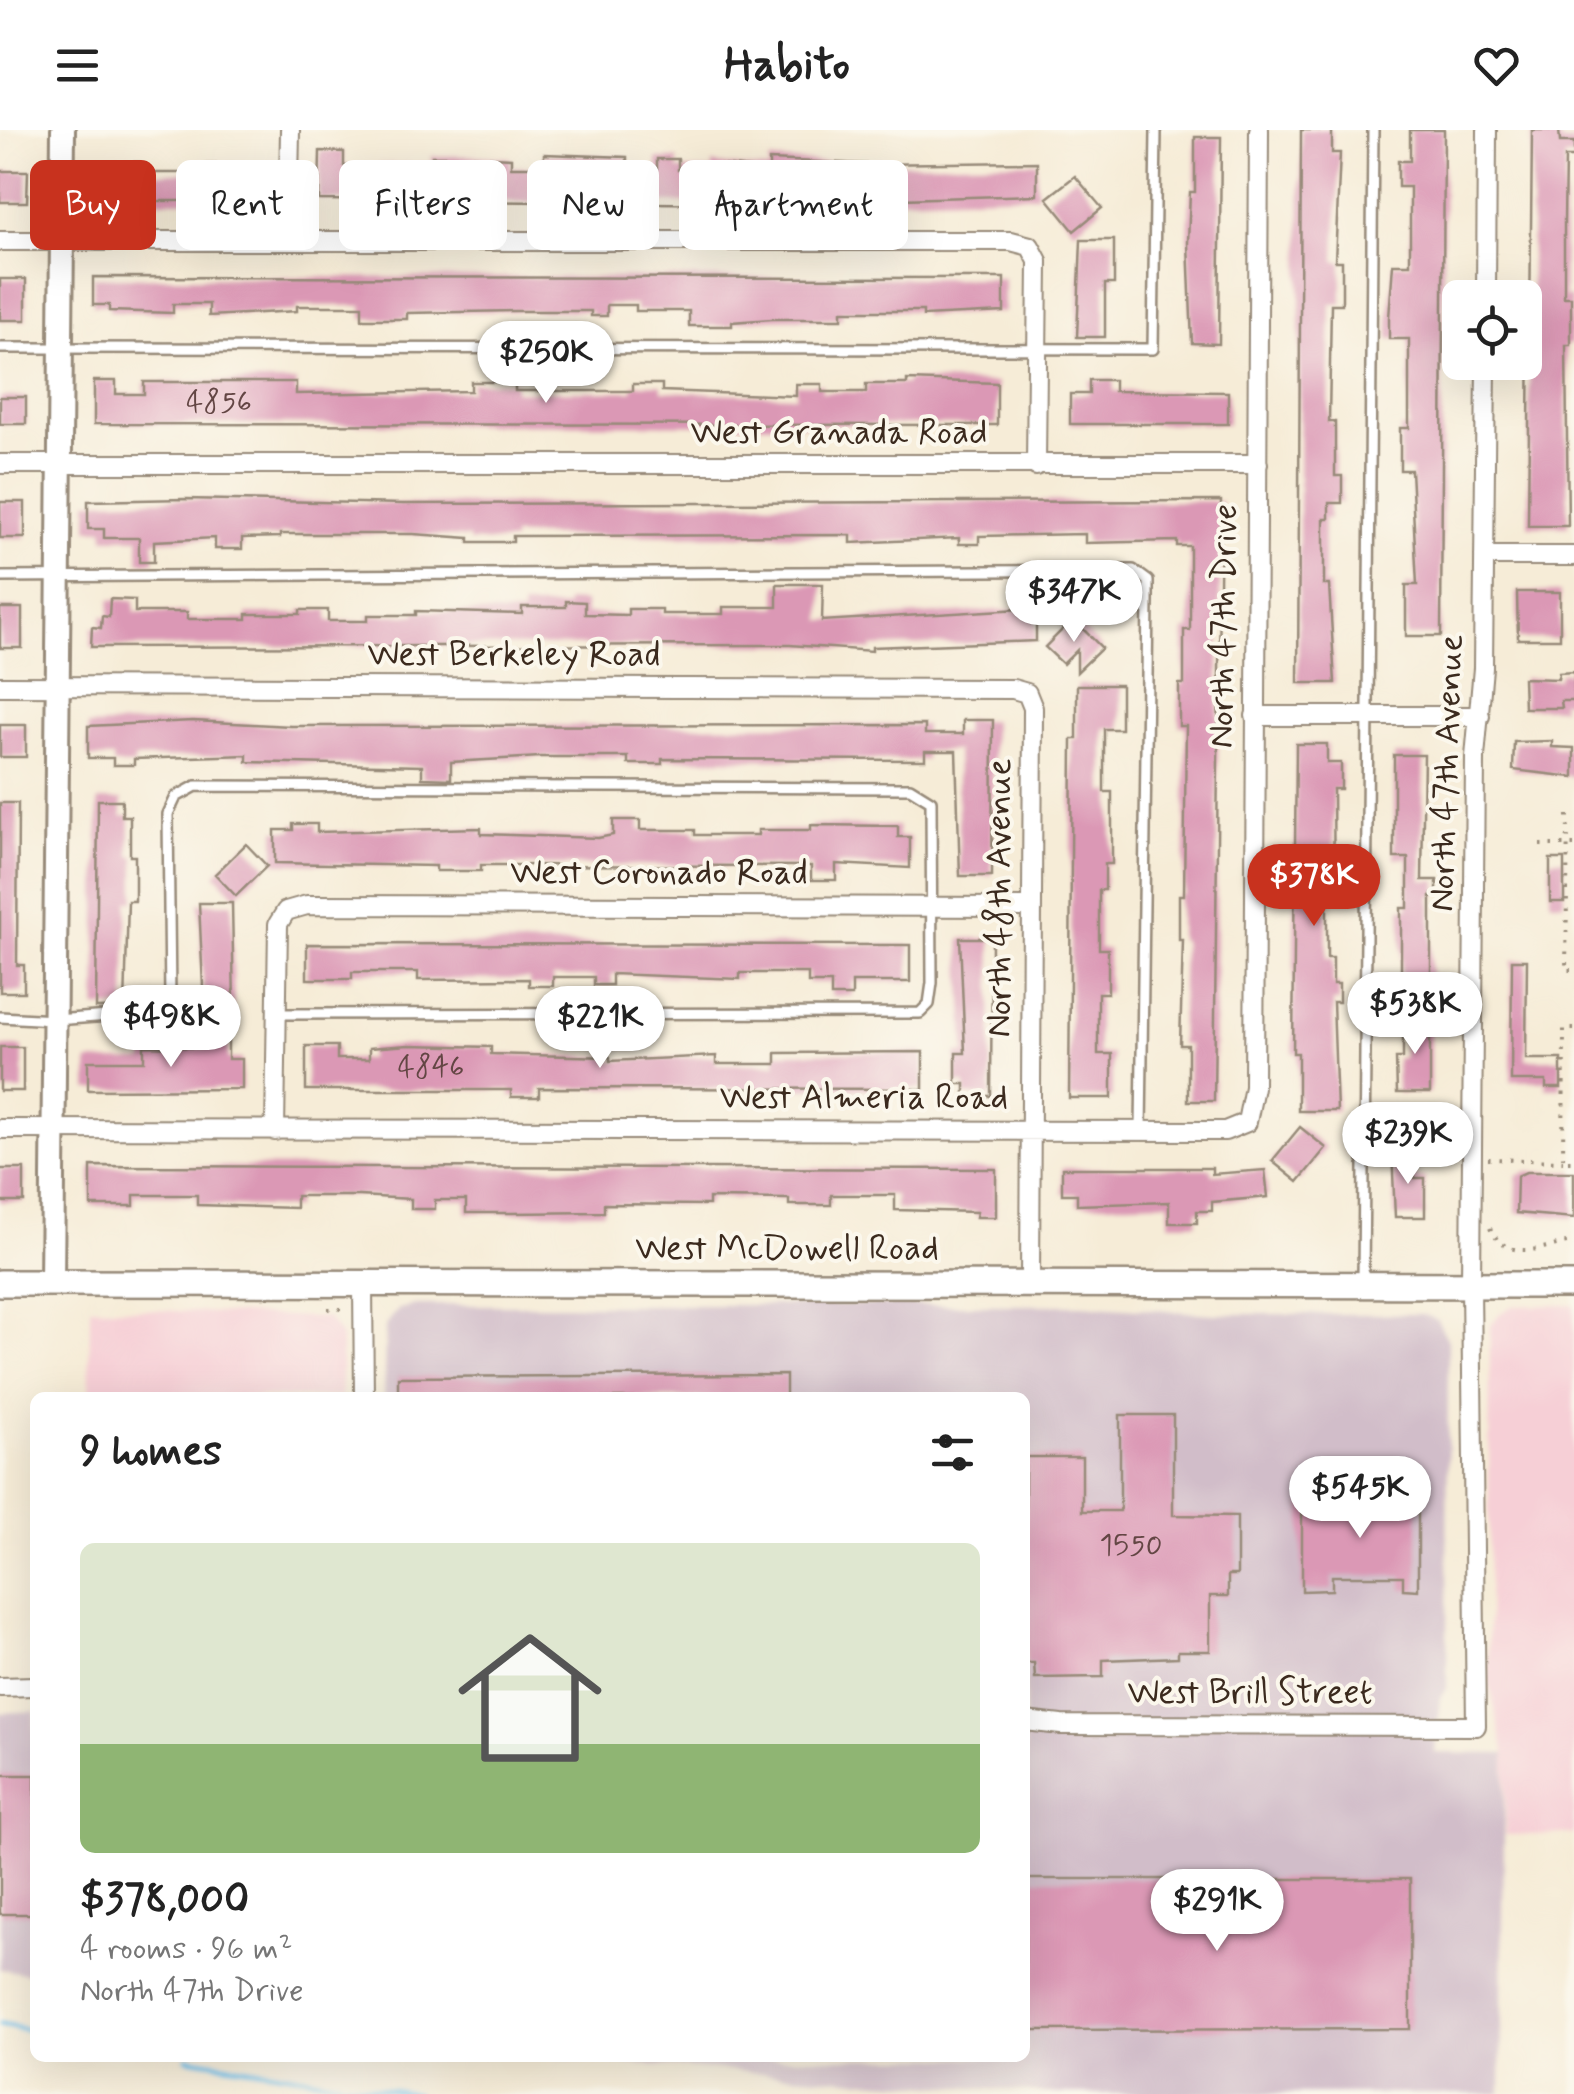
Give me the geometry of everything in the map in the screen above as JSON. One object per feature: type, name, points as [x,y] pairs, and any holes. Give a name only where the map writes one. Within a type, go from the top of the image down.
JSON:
[{"type":"main road","name":"West McDowell Road","points":[[0,1283],[1574,1286]]},
{"type":"street","points":[[63,130],[63,160]]},
{"type":"street","points":[[289,160],[290,130]]},
{"type":"street","name":"North 47th Drive","points":[[1246,1122],[1254,1087],[1260,130]]},
{"type":"street","points":[[1486,280],[1487,130]]},
{"type":"street","points":[[0,241],[30,241]]},
{"type":"street","points":[[319,241],[1011,241],[1030,246],[1038,261],[1036,466]]},
{"type":"street","points":[[52,1283],[64,250]]},
{"type":"street","name":"North 47th Avenue","points":[[1476,1726],[1471,1285],[1486,380]]},
{"type":"street","name":"West Granada Road","points":[[0,464],[1258,464]]},
{"type":"street","points":[[1484,556],[1574,556]]},
{"type":"street","name":"West Berkeley Road","points":[[0,686],[1013,689],[1027,693]]},
{"type":"street","name":"North 48th Avenue","points":[[1027,693],[1034,708],[1030,1285]]},
{"type":"street","points":[[1255,716],[1480,716]]},
{"type":"street","name":"West Coronado Road","points":[[277,1014],[278,924],[286,911],[307,905],[1032,906]]},
{"type":"street","points":[[276,1131],[277,1014]]},
{"type":"street","name":"West Almeria Road","points":[[0,1130],[1225,1132],[1246,1122]]},
{"type":"street","points":[[363,1284],[364,1392]]},
{"type":"street","points":[[0,1687],[30,1686]]},
{"type":"street","name":"West Brill Street","points":[[1030,1722],[1062,1726],[1476,1726]]},
{"type":"lane","points":[[0,348],[1153,349],[1156,130]]},
{"type":"lane","points":[[1362,1285],[1373,130]]},
{"type":"lane","points":[[0,577],[1132,570],[1148,581],[1141,1131]]},
{"type":"lane","points":[[0,1017],[55,1020],[163,1012],[170,1001],[168,814],[176,797],[196,786],[910,788],[931,801],[932,983],[929,1004],[920,1013],[277,1014]]},
{"type":"path","points":[[1568,814],[1571,845],[1566,970],[1574,970]]},
{"type":"path","points":[[1540,845],[1571,845]]},
{"type":"path","points":[[1563,1161],[1564,1030],[1574,1030]]},
{"type":"path","points":[[1488,1174],[1488,1159],[1574,1161]]},
{"type":"path","points":[[1488,1221],[1493,1235],[1511,1249],[1531,1251],[1574,1242]]},
{"type":"shaded area","points":[[416,1305],[1081,1305],[1214,1314],[1422,1314],[1437,1320],[1448,1340],[1447,1687],[1440,1697],[1435,1753],[1505,1754],[1501,2094],[1061,2094],[607,2062],[1030,2062],[1030,1392],[384,1392],[385,1326],[399,1309]]},
{"type":"shaded area","points":[[1574,1305],[1574,1834],[1506,1835],[1505,1754],[1488,1678],[1490,1327],[1499,1314],[1512,1306]]},
{"type":"shaded area","points":[[90,1307],[328,1318],[341,1337],[341,1392],[89,1392]]},
{"type":"shaded area","points":[[30,1711],[30,1974],[0,1969],[0,1713]]},
{"type":"building","points":[[1301,130],[1332,130],[1332,153],[1340,153],[1335,261],[1342,261],[1342,304],[1331,304],[1329,422],[1335,422],[1335,476],[1342,476],[1342,503],[1329,503],[1329,519],[1324,519],[1324,585],[1329,585],[1335,683],[1298,683]]},
{"type":"building","points":[[1410,130],[1444,130],[1441,636],[1406,636],[1406,585],[1417,585],[1411,470],[1400,470],[1400,428],[1409,428],[1409,339],[1389,339],[1389,318],[1393,264],[1410,264],[1410,187],[1398,187],[1398,161],[1410,161]]},
{"type":"building","points":[[1532,130],[1559,130],[1560,142],[1574,142],[1574,157],[1565,157],[1564,297],[1571,297],[1571,345],[1566,345],[1568,526],[1528,526],[1529,380],[1542,380],[1542,280],[1530,280]]},
{"type":"building","points":[[1195,137],[1221,137],[1219,344],[1192,343],[1188,243],[1190,192],[1195,192]]},
{"type":"building","points":[[320,151],[344,152],[344,160],[339,160],[339,200],[319,200]]},
{"type":"building","points":[[544,154],[627,157],[544,160]]},
{"type":"building","points":[[432,156],[511,158],[511,167],[527,167],[527,202],[507,202],[507,160],[432,160]]},
{"type":"building","points":[[657,159],[678,159],[679,203],[659,203]]},
{"type":"building","points":[[1037,162],[1037,195],[908,199],[908,164]]},
{"type":"building","points":[[0,171],[28,171],[27,202],[0,202]]},
{"type":"building","points":[[156,173],[176,173],[176,201],[156,201]]},
{"type":"building","points":[[1075,176],[1102,208],[1074,231],[1047,198]]},
{"type":"building","points":[[1081,240],[1114,240],[1114,284],[1105,284],[1105,337],[1077,337]]},
{"type":"building","points":[[93,277],[1004,278],[1004,312],[923,316],[923,311],[842,311],[842,319],[772,319],[732,322],[732,326],[689,326],[689,311],[636,311],[636,305],[607,305],[607,316],[591,316],[591,311],[516,311],[407,313],[407,319],[362,319],[362,306],[297,306],[297,311],[209,316],[209,304],[173,304],[173,313],[109,311],[109,305],[93,305]]},
{"type":"building","points":[[0,279],[26,279],[26,320],[0,320]]},
{"type":"building","points":[[907,380],[997,383],[997,425],[94,424],[94,381],[116,381],[116,394],[144,394],[144,382],[296,382],[296,394],[471,391],[471,382],[515,382],[515,391],[633,391],[633,384],[662,384],[662,391],[796,396],[796,384],[822,384],[822,392],[866,392],[866,384],[907,384]]},
{"type":"building","points":[[1089,380],[1114,380],[1114,391],[1228,392],[1228,424],[1070,424],[1070,394],[1089,394]]},
{"type":"building","points":[[0,397],[26,397],[26,424],[0,424]]},
{"type":"building","points":[[88,501],[404,504],[1221,501],[1214,1101],[1188,1101],[1188,1045],[1180,1045],[1183,940],[1179,940],[1179,895],[1184,895],[1186,726],[1179,726],[1179,684],[1184,684],[1184,630],[1190,630],[1190,546],[1177,546],[1177,541],[1085,543],[1085,534],[979,536],[979,544],[959,544],[959,538],[851,543],[851,535],[513,536],[513,542],[469,542],[469,538],[413,534],[280,534],[242,538],[242,549],[215,549],[215,538],[154,541],[154,562],[139,562],[139,538],[104,538],[104,529],[88,529]]},
{"type":"building","points":[[0,502],[25,502],[25,538],[0,538]]},
{"type":"building","points":[[777,584],[823,584],[822,621],[1036,608],[1036,641],[872,647],[872,651],[790,645],[91,647],[92,627],[101,628],[102,616],[109,617],[110,599],[135,600],[135,612],[187,612],[187,619],[247,619],[247,614],[300,614],[300,610],[328,610],[328,621],[368,621],[368,615],[416,615],[416,611],[522,614],[522,607],[566,607],[566,601],[585,602],[585,614],[628,615],[628,609],[662,609],[662,614],[723,614],[723,607],[777,607]]},
{"type":"building","points":[[1517,592],[1560,592],[1560,639],[1518,639]]},
{"type":"building","points":[[0,608],[22,608],[22,648],[0,648]]},
{"type":"building","points":[[1073,619],[1102,648],[1077,672],[1077,650],[1063,664],[1045,647]]},
{"type":"building","points":[[1574,672],[1574,701],[1561,701],[1562,708],[1524,708],[1523,678],[1558,679],[1559,673]]},
{"type":"building","points":[[1077,685],[1121,685],[1121,729],[1104,729],[1104,792],[1112,792],[1112,864],[1105,864],[1105,890],[1099,890],[1099,949],[1108,949],[1108,993],[1098,993],[1098,1054],[1112,1054],[1112,1098],[1069,1098],[1072,739],[1077,739]]},
{"type":"building","points":[[963,720],[993,720],[992,876],[960,876],[956,751],[925,751],[925,760],[662,759],[662,764],[628,764],[628,757],[540,757],[451,762],[451,779],[422,778],[422,766],[247,762],[247,755],[134,759],[134,765],[113,765],[113,758],[88,758],[88,726],[193,721],[291,726],[925,725],[925,734],[963,734]]},
{"type":"building","points":[[0,725],[26,725],[26,757],[0,757]]},
{"type":"building","points":[[1552,741],[1552,747],[1574,748],[1574,777],[1513,770],[1514,742]]},
{"type":"building","points":[[1296,744],[1327,744],[1327,763],[1341,763],[1341,789],[1333,789],[1334,893],[1327,893],[1327,958],[1333,958],[1333,984],[1339,984],[1339,1002],[1333,1002],[1337,1111],[1298,1111],[1298,1053],[1293,1053]]},
{"type":"building","points":[[1394,755],[1424,755],[1422,880],[1437,880],[1437,895],[1431,895],[1431,983],[1401,983],[1401,908],[1408,908],[1408,858],[1394,858]]},
{"type":"building","points":[[98,800],[122,800],[122,816],[130,816],[135,901],[128,901],[125,1007],[96,1008]]},
{"type":"building","points":[[0,803],[18,803],[17,965],[24,965],[24,992],[0,992]]},
{"type":"building","points":[[613,820],[640,820],[640,830],[695,830],[695,835],[758,835],[758,830],[811,830],[811,825],[898,826],[898,837],[910,837],[910,868],[836,864],[836,880],[811,880],[811,866],[481,865],[481,871],[436,871],[436,866],[275,863],[275,830],[293,830],[293,824],[317,824],[317,832],[481,828],[481,834],[598,838],[613,835]]},
{"type":"building","points":[[246,844],[267,866],[236,896],[215,874]]},
{"type":"building","points":[[1550,859],[1564,859],[1564,902],[1550,902]]},
{"type":"building","points":[[199,903],[232,903],[234,1007],[204,1007]]},
{"type":"building","points":[[960,938],[992,938],[991,1096],[965,1096],[965,1084],[956,1084],[956,1053],[965,1053]]},
{"type":"building","points":[[307,944],[910,945],[910,982],[852,982],[852,996],[831,996],[831,983],[808,983],[808,973],[740,973],[740,979],[612,974],[612,985],[594,985],[594,977],[553,977],[553,986],[529,986],[529,979],[418,980],[418,972],[352,972],[352,979],[307,979]]},
{"type":"building","points":[[1512,960],[1527,960],[1526,1059],[1561,1059],[1561,1088],[1546,1088],[1546,1081],[1511,1081]]},
{"type":"building","points":[[1403,1017],[1430,1017],[1430,1093],[1397,1093],[1396,1058],[1403,1058]]},
{"type":"building","points":[[207,1036],[228,1036],[228,1059],[242,1059],[242,1089],[88,1090],[88,1061],[144,1061],[144,1046],[207,1048]]},
{"type":"building","points":[[306,1046],[337,1046],[337,1059],[369,1059],[369,1048],[491,1047],[491,1054],[610,1057],[610,1061],[716,1056],[716,1064],[776,1064],[776,1053],[923,1052],[923,1089],[539,1088],[539,1097],[511,1097],[511,1090],[306,1090]]},
{"type":"building","points":[[0,1047],[23,1047],[23,1091],[0,1091]]},
{"type":"building","points":[[1300,1127],[1326,1148],[1298,1182],[1272,1161]]},
{"type":"building","points":[[1392,1151],[1414,1151],[1415,1178],[1425,1178],[1425,1217],[1395,1217]]},
{"type":"building","points":[[91,1166],[996,1169],[996,1217],[976,1217],[977,1212],[895,1210],[895,1195],[831,1195],[831,1205],[789,1205],[789,1199],[709,1198],[709,1205],[604,1204],[604,1212],[466,1213],[466,1200],[435,1200],[435,1209],[411,1209],[411,1199],[359,1196],[296,1196],[296,1208],[197,1205],[197,1195],[134,1195],[134,1206],[91,1206]]},
{"type":"building","points":[[1062,1168],[1212,1168],[1212,1174],[1265,1170],[1268,1197],[1212,1202],[1212,1211],[1197,1211],[1197,1223],[1169,1223],[1169,1202],[1077,1205],[1077,1194],[1062,1194]]},
{"type":"building","points":[[0,1169],[24,1169],[24,1202],[0,1202]]},
{"type":"building","points":[[1526,1172],[1574,1172],[1574,1218],[1516,1213],[1517,1176]]},
{"type":"building","points":[[786,1375],[786,1392],[398,1392],[398,1377]]},
{"type":"building","points":[[1120,1415],[1173,1415],[1173,1515],[1237,1516],[1237,1575],[1228,1575],[1228,1596],[1210,1596],[1210,1651],[1178,1651],[1178,1657],[1103,1660],[1103,1677],[1035,1678],[1034,1663],[1030,1663],[1030,1457],[1082,1457],[1082,1511],[1120,1511]]},
{"type":"building","points":[[1352,1490],[1382,1490],[1382,1502],[1418,1504],[1418,1590],[1403,1589],[1403,1576],[1332,1576],[1332,1590],[1302,1591],[1302,1504],[1352,1504]]},
{"type":"building","points":[[0,1775],[30,1775],[30,1914],[0,1914]]},
{"type":"building","points":[[1030,1879],[1410,1879],[1410,2029],[1030,2030]]},
{"type":"waterway","points":[[0,2025],[30,2030]]},
{"type":"waterway","points":[[212,2062],[416,2094]]}]
